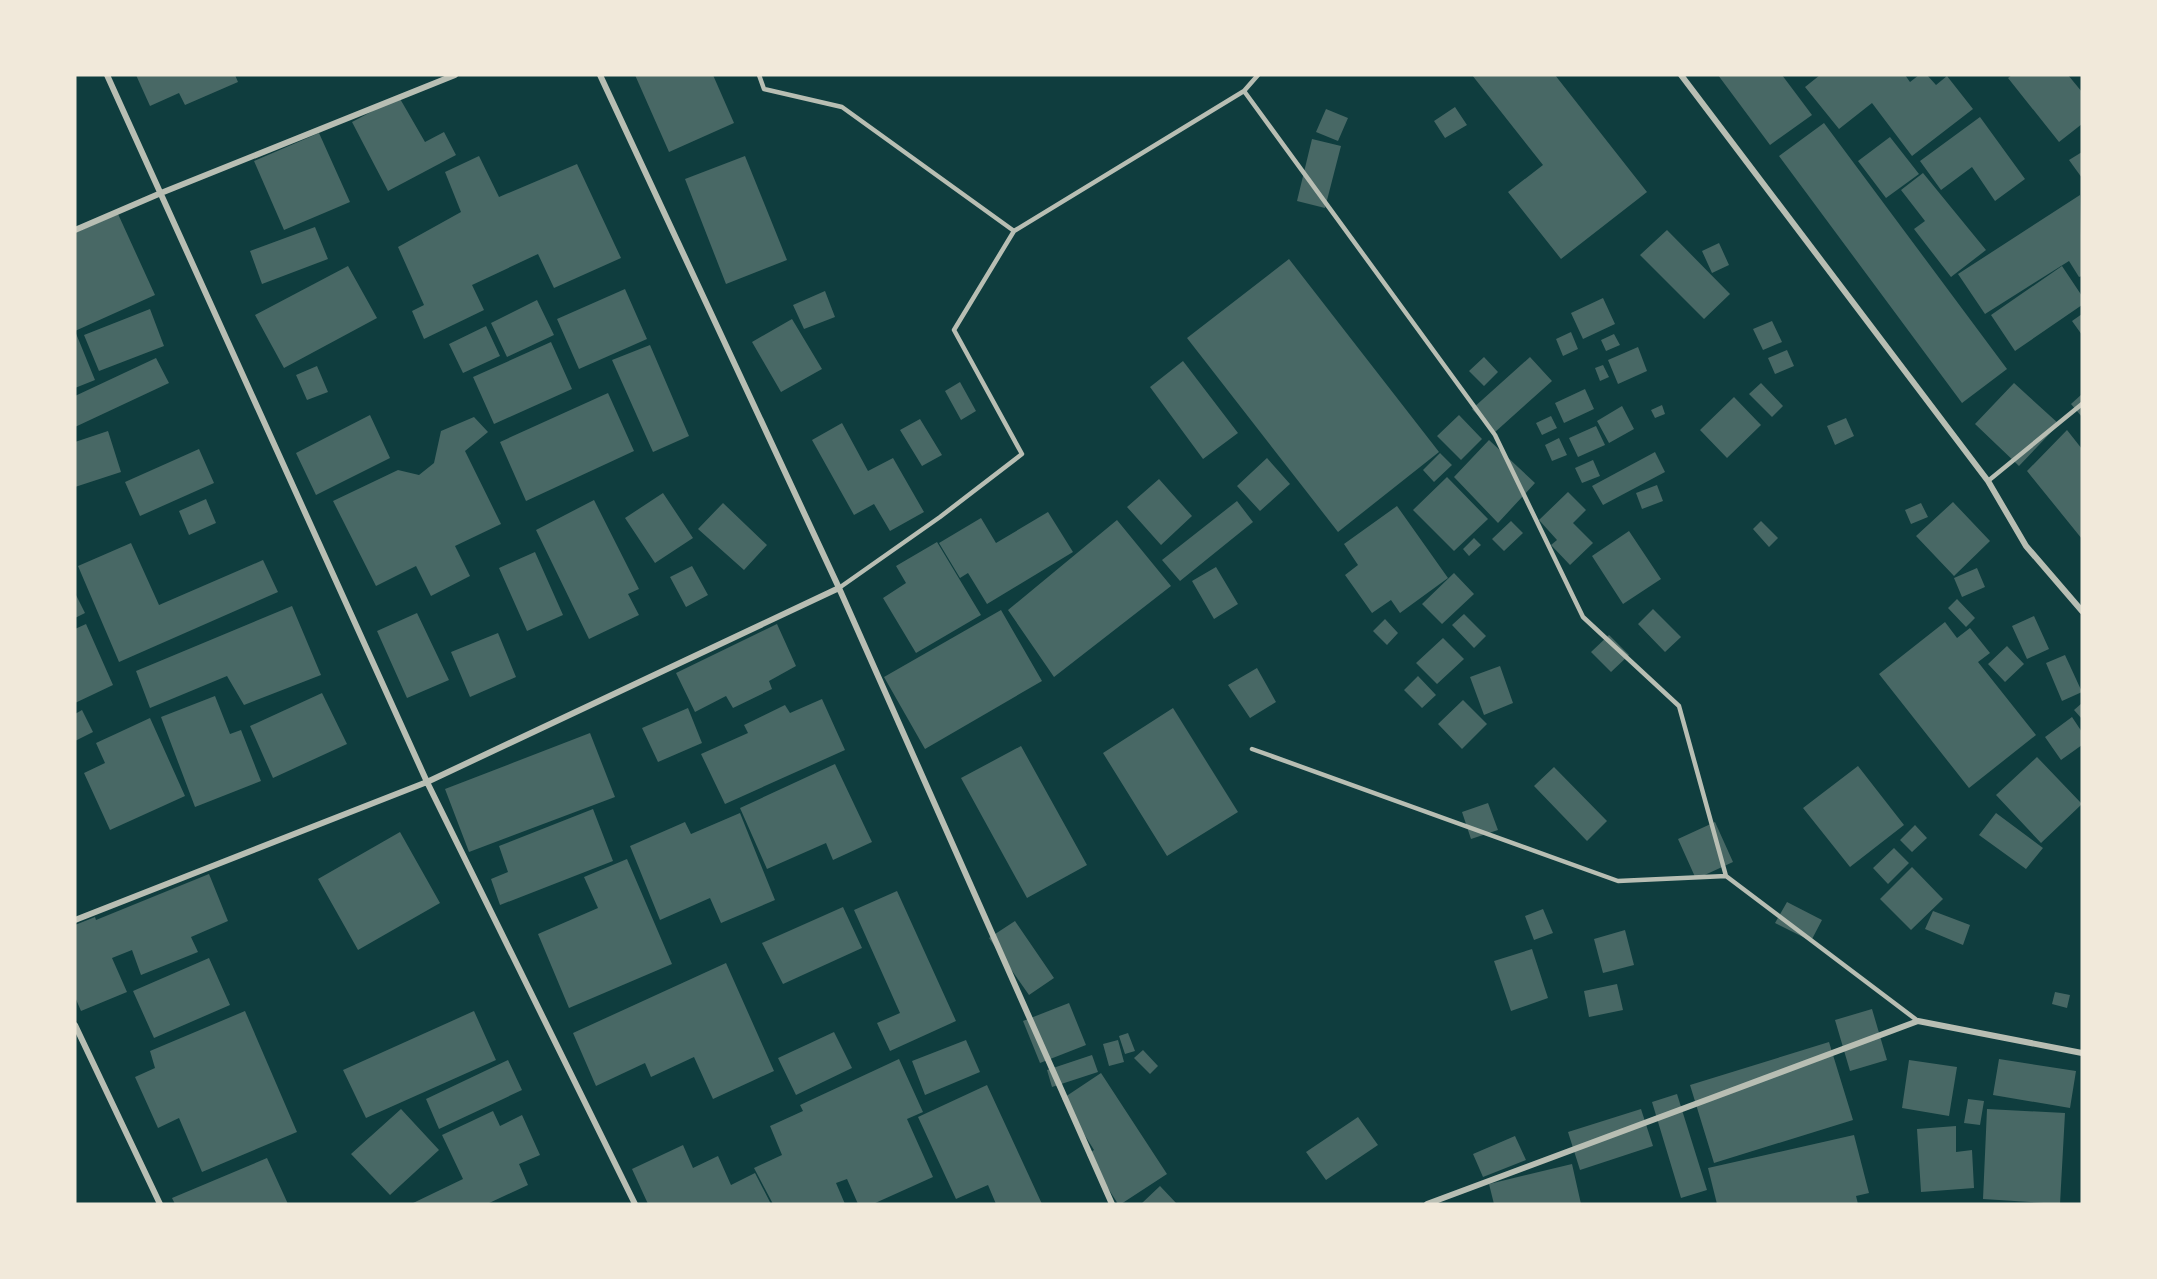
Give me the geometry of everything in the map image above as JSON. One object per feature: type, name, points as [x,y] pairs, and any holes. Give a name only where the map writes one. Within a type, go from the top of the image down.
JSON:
[{"type":"street","points":[[106,75],[427,782],[635,1204]]},
{"type":"street","points":[[75,230],[455,75]]},
{"type":"street","points":[[600,75],[839,588],[1112,1204]]},
{"type":"street","points":[[1682,75],[1988,481],[2026,546],[2082,611]]},
{"type":"street","points":[[75,920],[427,782],[839,588]]},
{"type":"street","points":[[1427,1204],[1918,1021],[2082,1053]]},
{"type":"street","points":[[75,1025],[160,1204]]},
{"type":"lane","points":[[759,75],[764,89],[842,107],[1014,231]]},
{"type":"lane","points":[[839,588],[940,517],[1022,454],[954,330],[1014,231],[1244,92],[1258,75]]},
{"type":"lane","points":[[1244,92],[1495,435],[1582,617],[1678,706],[1726,876],[1918,1021]]},
{"type":"lane","points":[[1988,481],[2082,404]]},
{"type":"lane","points":[[1252,749],[1618,880],[1726,876]]},
{"type":"building","points":[[136,75],[235,75],[238,82],[185,105],[179,93],[150,106]]},
{"type":"building","points":[[635,75],[713,75],[734,123],[669,152]]},
{"type":"building","points":[[1472,75],[1555,75],[1647,192],[1561,259],[1508,192],[1543,165]]},
{"type":"building","points":[[1718,75],[1782,75],[1812,115],[1770,145]]},
{"type":"building","points":[[1820,75],[1905,75],[1910,82],[1919,75],[1927,75],[1936,85],[1947,76],[1973,109],[1912,156],[1872,103],[1839,129],[1805,87]]},
{"type":"building","points":[[2012,75],[2068,75],[2082,92],[2082,124],[2059,142],[2008,78]]},
{"type":"building","points":[[399,97],[425,142],[444,132],[456,155],[388,191],[352,122]]},
{"type":"building","points":[[1455,107],[1467,125],[1445,138],[1434,121]]},
{"type":"building","points":[[1326,109],[1348,118],[1338,141],[1316,132]]},
{"type":"building","points":[[1980,117],[2025,179],[1995,201],[1972,167],[1941,190],[1920,161]]},
{"type":"building","points":[[1824,123],[2007,369],[1962,403],[1779,156]]},
{"type":"building","points":[[319,133],[350,202],[284,230],[254,161]]},
{"type":"building","points":[[1890,137],[1919,174],[1886,198],[1858,161]]},
{"type":"building","points":[[1312,139],[1341,146],[1325,208],[1297,201]]},
{"type":"building","points":[[2082,152],[2082,178],[2069,160]]},
{"type":"building","points":[[479,156],[499,197],[577,164],[621,258],[554,288],[538,254],[472,285],[484,310],[424,339],[412,311],[424,305],[398,247],[461,212],[445,172]]},
{"type":"building","points":[[745,156],[787,260],[726,284],[685,179]]},
{"type":"building","points":[[1923,173],[1986,250],[1951,277],[1914,229],[1925,221],[1901,190]]},
{"type":"building","points":[[2080,195],[2082,276],[2079,277],[2069,261],[1985,314],[1958,274]]},
{"type":"building","points":[[118,214],[155,295],[75,331],[75,233]]},
{"type":"building","points":[[315,227],[328,259],[262,284],[250,251]]},
{"type":"building","points":[[1667,230],[1730,294],[1704,319],[1640,255]]},
{"type":"building","points":[[1719,243],[1729,265],[1712,273],[1702,251]]},
{"type":"building","points":[[1289,259],[1439,452],[1338,532],[1187,338]]},
{"type":"building","points":[[348,266],[377,318],[284,368],[255,315]]},
{"type":"building","points":[[2062,266],[2082,296],[2082,305],[2015,351],[1991,315]]},
{"type":"building","points":[[625,289],[647,339],[579,369],[557,319]]},
{"type":"building","points":[[825,291],[835,317],[804,329],[793,305]]},
{"type":"building","points":[[1603,298],[1615,324],[1583,339],[1571,313]]},
{"type":"building","points":[[537,300],[554,335],[507,357],[491,323]]},
{"type":"building","points":[[150,309],[164,346],[99,371],[84,335]]},
{"type":"building","points":[[2082,314],[2082,335],[2072,321]]},
{"type":"building","points":[[792,319],[822,369],[781,392],[752,342]]},
{"type":"building","points":[[1772,321],[1782,342],[1763,350],[1753,329]]},
{"type":"building","points":[[486,326],[500,356],[463,373],[449,344]]},
{"type":"building","points":[[75,331],[95,380],[75,388]]},
{"type":"building","points":[[1571,332],[1578,349],[1563,356],[1556,339]]},
{"type":"building","points":[[1614,334],[1620,345],[1606,351],[1601,340]]},
{"type":"building","points":[[551,342],[572,389],[494,424],[473,377]]},
{"type":"building","points":[[650,345],[689,436],[653,452],[612,360]]},
{"type":"building","points":[[1638,347],[1647,371],[1618,384],[1608,360]]},
{"type":"building","points":[[1787,350],[1794,366],[1775,374],[1768,358]]},
{"type":"building","points":[[1484,357],[1498,372],[1484,386],[1469,371]]},
{"type":"building","points":[[1530,357],[1552,381],[1494,433],[1472,409]]},
{"type":"building","points":[[156,358],[169,383],[75,427],[75,396]]},
{"type":"building","points":[[1183,361],[1238,433],[1203,459],[1150,387]]},
{"type":"building","points":[[1603,365],[1609,377],[1600,381],[1595,368]]},
{"type":"building","points":[[317,366],[328,392],[307,400],[296,375]]},
{"type":"building","points":[[960,382],[976,411],[961,420],[945,391]]},
{"type":"building","points":[[1761,383],[1783,406],[1772,417],[1749,394]]},
{"type":"building","points":[[2014,383],[2059,424],[2019,466],[1975,424]]},
{"type":"building","points":[[1585,389],[1594,409],[1564,423],[1555,403]]},
{"type":"building","points":[[608,393],[634,451],[526,501],[500,442]]},
{"type":"building","points":[[2082,394],[2082,417],[2071,404]]},
{"type":"building","points":[[1734,397],[1761,425],[1727,458],[1700,430]]},
{"type":"building","points":[[1662,405],[1665,414],[1655,418],[1651,410]]},
{"type":"building","points":[[1622,406],[1634,429],[1609,443],[1597,421]]},
{"type":"building","points":[[370,415],[390,458],[316,495],[296,453]]},
{"type":"building","points":[[1459,415],[1482,439],[1461,460],[1437,436]]},
{"type":"building","points":[[1551,416],[1557,428],[1542,435],[1536,423]]},
{"type":"building","points":[[474,417],[488,432],[465,451],[501,524],[455,546],[470,576],[431,596],[416,566],[376,586],[333,501],[398,470],[419,475],[434,463],[441,431]]},
{"type":"building","points":[[1846,418],[1854,436],[1835,445],[1827,426]]},
{"type":"building","points":[[920,419],[942,455],[922,466],[900,430]]},
{"type":"building","points":[[842,423],[868,471],[893,458],[924,512],[890,531],[874,504],[854,515],[812,440]]},
{"type":"building","points":[[1596,426],[1605,445],[1578,457],[1569,438]]},
{"type":"building","points":[[2067,430],[2082,449],[2082,539],[2027,471]]},
{"type":"building","points":[[108,431],[121,472],[75,487],[75,442]]},
{"type":"building","points":[[1559,438],[1567,455],[1552,461],[1545,445]]},
{"type":"building","points":[[1489,440],[1535,483],[1498,523],[1454,477]]},
{"type":"building","points":[[199,449],[214,483],[140,516],[125,482]]},
{"type":"building","points":[[1655,452],[1665,472],[1603,505],[1592,486]]},
{"type":"building","points":[[1440,453],[1452,465],[1434,482],[1423,470]]},
{"type":"building","points":[[1267,458],[1290,484],[1260,511],[1237,486]]},
{"type":"building","points":[[1593,460],[1600,476],[1582,483],[1575,468]]},
{"type":"building","points":[[1447,477],[1488,519],[1454,551],[1413,510]]},
{"type":"building","points":[[1159,479],[1192,516],[1161,545],[1127,507]]},
{"type":"building","points":[[1657,485],[1663,501],[1642,509],[1636,493]]},
{"type":"building","points":[[1568,492],[1586,510],[1573,523],[1593,543],[1570,565],[1551,545],[1557,540],[1539,520]]},
{"type":"building","points":[[663,493],[693,538],[655,563],[625,518]]},
{"type":"building","points":[[206,499],[216,523],[189,535],[179,511]]},
{"type":"building","points":[[594,500],[639,589],[628,594],[639,615],[589,639],[536,530]]},
{"type":"building","points":[[1237,501],[1253,522],[1180,581],[1162,560]]},
{"type":"building","points":[[1953,502],[1990,541],[1954,576],[1916,536]]},
{"type":"building","points":[[723,503],[767,545],[744,570],[698,529]]},
{"type":"building","points":[[1921,503],[1928,517],[1911,524],[1905,510]]},
{"type":"building","points":[[1397,506],[1448,578],[1400,613],[1391,600],[1372,613],[1345,575],[1358,565],[1344,544]]},
{"type":"building","points":[[1048,512],[1073,552],[987,604],[968,573],[960,578],[939,543],[981,518],[996,543]]},
{"type":"building","points":[[1117,520],[1171,586],[1054,677],[1008,610]]},
{"type":"building","points":[[1511,521],[1523,533],[1504,551],[1492,539]]},
{"type":"building","points":[[1761,521],[1778,538],[1769,547],[1753,529]]},
{"type":"building","points":[[1629,531],[1661,579],[1623,604],[1592,556]]},
{"type":"building","points":[[1474,538],[1481,545],[1469,556],[1463,549]]},
{"type":"building","points":[[937,542],[981,615],[916,653],[883,598],[906,583],[896,566]]},
{"type":"building","points":[[131,543],[159,605],[263,560],[278,592],[119,662],[78,566]]},
{"type":"building","points":[[535,552],[563,615],[527,631],[499,568]]},
{"type":"building","points":[[692,566],[708,595],[686,607],[670,577]]},
{"type":"building","points":[[1216,567],[1238,604],[1214,619],[1192,581]]},
{"type":"building","points":[[1977,568],[1985,587],[1962,597],[1954,578]]},
{"type":"building","points":[[1454,573],[1474,594],[1442,624],[1422,604]]},
{"type":"building","points":[[75,593],[85,613],[75,618]]},
{"type":"building","points":[[1957,599],[1975,618],[1966,627],[1948,608]]},
{"type":"building","points":[[292,606],[321,675],[244,705],[227,676],[150,708],[136,671]]},
{"type":"building","points":[[1653,609],[1681,637],[1665,652],[1638,624]]},
{"type":"building","points":[[1001,610],[1042,681],[925,749],[884,677]]},
{"type":"building","points":[[417,613],[449,680],[407,698],[377,631]]},
{"type":"building","points":[[1464,614],[1486,636],[1474,648],[1452,625]]},
{"type":"building","points":[[2034,616],[2049,649],[2027,659],[2012,626]]},
{"type":"building","points":[[1385,619],[1398,633],[1387,645],[1373,631]]},
{"type":"building","points":[[1945,622],[1957,638],[1970,628],[1990,653],[1978,662],[2036,735],[1969,788],[1879,674]]},
{"type":"building","points":[[86,624],[113,685],[75,703],[75,629]]},
{"type":"building","points":[[777,624],[796,666],[769,681],[772,689],[733,708],[726,696],[695,712],[676,673]]},
{"type":"building","points":[[498,633],[516,677],[470,697],[451,652]]},
{"type":"building","points":[[1609,635],[1629,655],[1611,672],[1591,652]]},
{"type":"building","points":[[1443,638],[1464,659],[1437,684],[1416,663]]},
{"type":"building","points":[[2007,646],[2024,664],[2005,682],[1988,664]]},
{"type":"building","points":[[2065,655],[2082,692],[2062,701],[2046,663]]},
{"type":"building","points":[[1500,666],[1513,703],[1484,715],[1470,677]]},
{"type":"building","points":[[1257,668],[1276,702],[1250,718],[1228,685]]},
{"type":"building","points":[[1418,676],[1436,695],[1422,708],[1404,690]]},
{"type":"building","points":[[322,693],[347,744],[273,778],[250,726]]},
{"type":"building","points":[[215,696],[230,734],[241,730],[261,781],[195,807],[161,717]]},
{"type":"building","points":[[822,699],[845,750],[725,804],[701,754],[748,733],[744,725],[785,705],[790,713]]},
{"type":"building","points":[[1463,700],[1487,724],[1462,749],[1438,724]]},
{"type":"building","points":[[2082,703],[2082,719],[2074,710]]},
{"type":"building","points":[[688,708],[702,743],[658,762],[642,728]]},
{"type":"building","points":[[1173,708],[1238,812],[1167,856],[1103,753]]},
{"type":"building","points":[[82,710],[93,732],[75,741],[75,714]]},
{"type":"building","points":[[2072,717],[2082,732],[2082,745],[2061,760],[2045,737]]},
{"type":"building","points":[[150,718],[185,796],[110,830],[84,773],[105,763],[96,743]]},
{"type":"building","points":[[590,733],[615,797],[469,852],[445,789]]},
{"type":"building","points":[[1021,746],[1087,865],[1027,898],[961,778]]},
{"type":"building","points":[[2037,757],[2082,804],[2041,843],[1996,795]]},
{"type":"building","points":[[835,764],[872,842],[833,860],[826,843],[767,869],[740,808]]},
{"type":"building","points":[[1858,766],[1904,825],[1850,867],[1803,808]]},
{"type":"building","points":[[1554,767],[1607,821],[1587,841],[1534,786]]},
{"type":"building","points":[[1488,803],[1498,830],[1471,839],[1462,812]]},
{"type":"building","points":[[593,809],[613,861],[500,905],[491,879],[508,872],[499,846]]},
{"type":"building","points":[[740,813],[775,900],[721,923],[710,898],[660,920],[630,846],[685,822],[691,834]]},
{"type":"building","points":[[1996,813],[2043,848],[2026,869],[1979,835]]},
{"type":"building","points":[[1715,822],[1733,862],[1696,879],[1678,839]]},
{"type":"building","points":[[1915,825],[1927,838],[1912,852],[1900,840]]},
{"type":"building","points":[[400,832],[440,903],[358,950],[318,879]]},
{"type":"building","points":[[1894,848],[1909,863],[1888,884],[1873,868]]},
{"type":"building","points":[[627,859],[672,964],[569,1008],[538,934],[598,908],[584,877]]},
{"type":"building","points":[[1912,867],[1943,899],[1911,930],[1880,899]]},
{"type":"building","points":[[209,874],[228,921],[191,937],[198,952],[141,975],[132,950],[112,958],[127,992],[81,1011],[75,997],[75,925],[95,917],[96,920]]},
{"type":"building","points":[[897,891],[956,1021],[890,1051],[877,1023],[900,1013],[854,910]]},
{"type":"building","points":[[1787,902],[1822,920],[1811,941],[1775,923]]},
{"type":"building","points":[[843,907],[862,948],[783,984],[762,943]]},
{"type":"building","points":[[1543,909],[1553,933],[1534,940],[1525,916]]},
{"type":"building","points":[[1933,911],[1970,925],[1963,945],[1925,929]]},
{"type":"building","points":[[1015,921],[1054,978],[1029,995],[989,938]]},
{"type":"building","points":[[1625,930],[1634,965],[1603,973],[1594,939]]},
{"type":"building","points":[[1532,949],[1548,998],[1511,1011],[1494,961]]},
{"type":"building","points":[[209,958],[230,1005],[154,1038],[133,991]]},
{"type":"building","points":[[726,963],[774,1071],[713,1099],[694,1057],[651,1077],[645,1063],[596,1086],[573,1033]]},
{"type":"building","points":[[1617,984],[1623,1010],[1589,1017],[1584,991]]},
{"type":"building","points":[[2055,992],[2070,995],[2067,1008],[2052,1004]]},
{"type":"building","points":[[1069,1003],[1086,1045],[1040,1063],[1023,1021]]},
{"type":"building","points":[[1872,1009],[1887,1060],[1850,1071],[1835,1020]]},
{"type":"building","points":[[245,1011],[297,1132],[202,1172],[179,1118],[158,1128],[135,1077],[155,1068],[150,1051]]},
{"type":"building","points":[[474,1011],[496,1060],[366,1118],[343,1070]]},
{"type":"building","points":[[834,1032],[852,1068],[796,1095],[778,1058]]},
{"type":"building","points":[[1128,1033],[1135,1051],[1125,1054],[1119,1036]]},
{"type":"building","points":[[966,1040],[980,1072],[925,1095],[912,1061]]},
{"type":"building","points":[[1118,1040],[1124,1062],[1109,1066],[1103,1044]]},
{"type":"building","points":[[1829,1042],[1853,1120],[1714,1163],[1690,1085]]},
{"type":"building","points":[[1143,1050],[1158,1066],[1150,1074],[1134,1058]]},
{"type":"building","points":[[1092,1055],[1098,1072],[1052,1087],[1047,1070]]},
{"type":"building","points":[[899,1059],[923,1112],[907,1119],[933,1177],[873,1204],[858,1204],[847,1179],[836,1183],[845,1204],[773,1204],[754,1168],[782,1155],[770,1126],[803,1111],[800,1105]]},
{"type":"building","points":[[1999,1059],[2076,1071],[2070,1108],[1993,1095]]},
{"type":"building","points":[[508,1060],[522,1090],[439,1129],[426,1099]]},
{"type":"building","points":[[1909,1060],[1957,1067],[1949,1116],[1902,1108]]},
{"type":"building","points":[[1101,1073],[1167,1174],[1121,1204],[1118,1204],[1087,1155],[1094,1150],[1062,1099]]},
{"type":"building","points":[[987,1085],[1042,1204],[996,1204],[988,1185],[956,1199],[918,1117]]},
{"type":"building","points":[[1677,1094],[1707,1190],[1681,1198],[1652,1102]]},
{"type":"building","points":[[1968,1099],[1984,1101],[1980,1125],[1964,1123]]},
{"type":"building","points":[[401,1109],[439,1150],[390,1195],[351,1154]]},
{"type":"building","points":[[1641,1109],[1653,1146],[1580,1170],[1568,1132]]},
{"type":"building","points":[[1987,1109],[2065,1113],[2060,1204],[1983,1199]]},
{"type":"building","points":[[493,1111],[500,1126],[522,1115],[540,1155],[519,1164],[528,1185],[487,1204],[411,1204],[463,1179],[442,1135]]},
{"type":"building","points":[[1358,1117],[1378,1145],[1326,1180],[1306,1152]]},
{"type":"building","points":[[1956,1126],[1956,1152],[1972,1150],[1974,1188],[1921,1192],[1917,1129]]},
{"type":"building","points":[[1854,1135],[1869,1193],[1856,1196],[1858,1204],[1717,1204],[1708,1168]]},
{"type":"building","points":[[1515,1136],[1526,1160],[1483,1177],[1473,1154]]},
{"type":"building","points":[[683,1145],[693,1168],[718,1156],[731,1185],[755,1173],[771,1204],[648,1204],[632,1169]]},
{"type":"building","points":[[267,1158],[288,1204],[175,1204],[172,1198]]},
{"type":"building","points":[[1572,1164],[1581,1204],[1494,1204],[1489,1184]]},
{"type":"building","points":[[1160,1186],[1177,1204],[1141,1204]]}]
